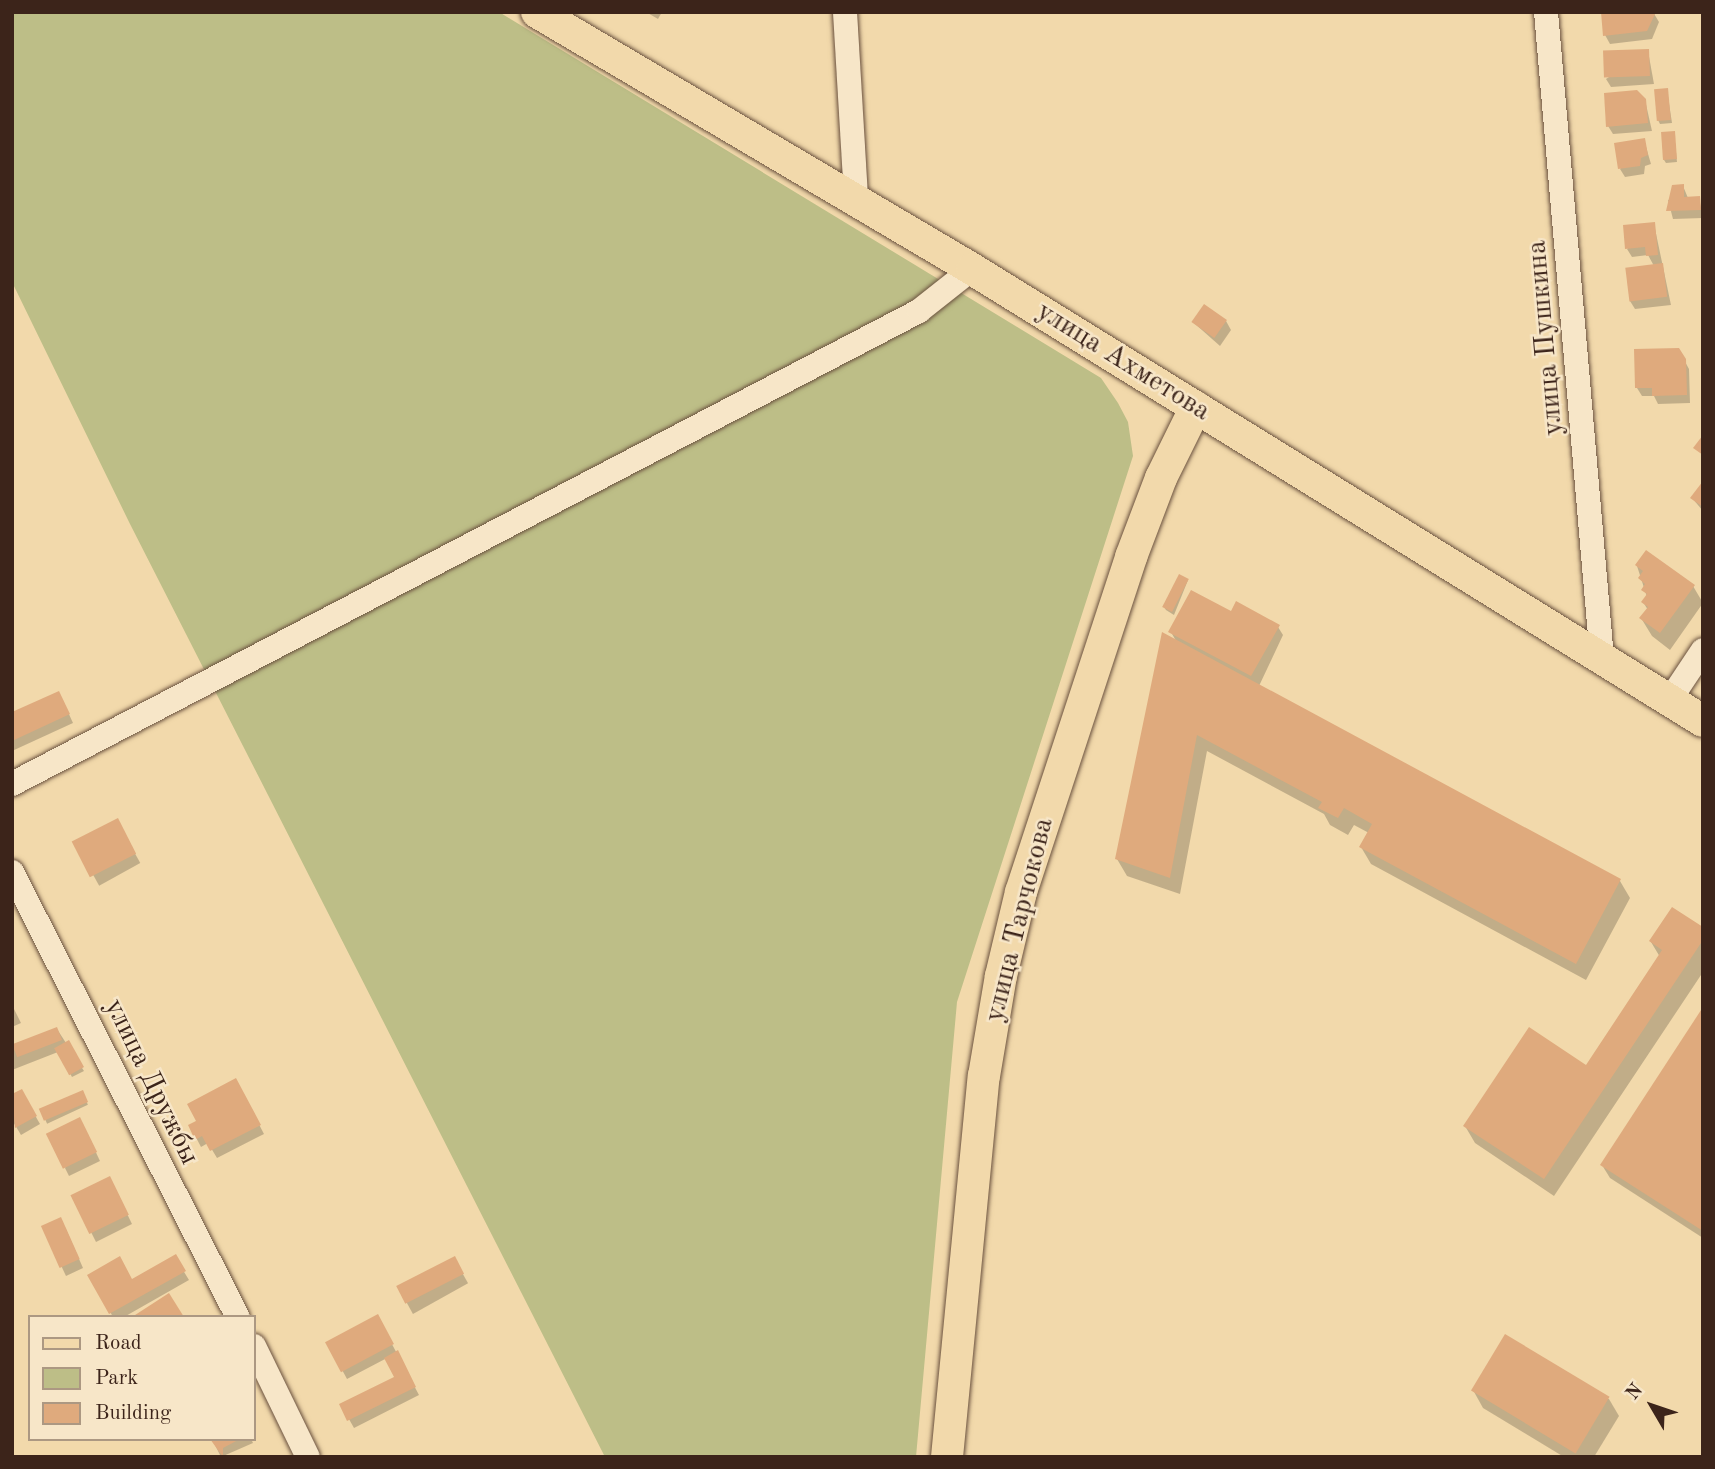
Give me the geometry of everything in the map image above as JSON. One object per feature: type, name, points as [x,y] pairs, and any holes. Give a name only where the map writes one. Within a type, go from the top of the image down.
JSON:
[{"type":"main road","name":"улица Ахметова","points":[[537,12],[972,269],[1703,721]]},
{"type":"main road","name":"улица Тарчокова","points":[[947,1457],[984,1076],[1001,976],[1021,892],[1131,557],[1161,478],[1196,407]]},
{"type":"street","points":[[845,12],[856,200]]},
{"type":"street","name":"улица Пушкина","points":[[1546,12],[1602,659]]},
{"type":"street","points":[[12,784],[919,311],[972,269]]},
{"type":"street","points":[[1669,701],[1703,650]]},
{"type":"street","name":"улица Дружбы","points":[[12,872],[237,1315]]},
{"type":"street","points":[[256,1350],[308,1457]]},
{"type":"green space","points":[[12,12],[499,12],[1101,378],[1118,403],[1128,422],[1133,456],[957,1002],[916,1457],[605,1457],[130,524],[12,282]]},
{"type":"building","points":[[1601,12],[1656,12],[1647,31],[1603,36]]},
{"type":"building","points":[[1649,49],[1650,76],[1604,78],[1603,51]]},
{"type":"building","points":[[1668,88],[1671,120],[1657,121],[1654,89]]},
{"type":"building","points":[[1637,90],[1646,99],[1648,123],[1606,127],[1604,93]]},
{"type":"building","points":[[1675,131],[1677,159],[1663,160],[1661,132]]},
{"type":"building","points":[[1645,138],[1648,155],[1641,158],[1640,166],[1618,169],[1614,143]]},
{"type":"building","points":[[1684,184],[1684,197],[1700,196],[1701,210],[1666,211],[1672,185]]},
{"type":"building","points":[[1655,222],[1658,255],[1646,256],[1645,247],[1625,249],[1623,225]]},
{"type":"building","points":[[1663,263],[1667,297],[1629,301],[1625,268]]},
{"type":"building","points":[[1204,304],[1227,320],[1214,338],[1191,322]]},
{"type":"building","points":[[1679,348],[1686,359],[1687,395],[1652,396],[1652,388],[1635,388],[1634,349]]},
{"type":"building","points":[[1703,435],[1703,455],[1693,448]]},
{"type":"building","points":[[1703,481],[1703,507],[1690,498]]},
{"type":"building","points":[[1646,550],[1695,585],[1660,633],[1639,618],[1648,607],[1641,602],[1647,594],[1641,590],[1645,584],[1638,578],[1643,571],[1635,565]]},
{"type":"building","points":[[1179,574],[1189,579],[1172,612],[1162,607]]},
{"type":"building","points":[[1191,590],[1231,611],[1236,601],[1280,625],[1251,676],[1168,632]]},
{"type":"building","points":[[1162,632],[1621,879],[1576,964],[1359,847],[1372,824],[1344,808],[1338,818],[1318,808],[1322,802],[1197,735],[1170,878],[1115,859]]},
{"type":"building","points":[[59,691],[70,714],[12,741],[12,712]]},
{"type":"building","points":[[118,818],[136,854],[90,877],[72,842]]},
{"type":"building","points":[[1672,907],[1703,927],[1703,940],[1544,1179],[1463,1126],[1529,1027],[1586,1065],[1662,950],[1649,941]]},
{"type":"building","points":[[1703,1007],[1703,1231],[1600,1165]]},
{"type":"building","points":[[57,1027],[62,1040],[17,1057],[12,1044]]},
{"type":"building","points":[[69,1040],[84,1067],[69,1075],[54,1048]]},
{"type":"building","points":[[236,1078],[261,1125],[210,1151],[202,1136],[195,1140],[188,1125],[196,1121],[187,1104]]},
{"type":"building","points":[[22,1089],[37,1116],[15,1128],[12,1094]]},
{"type":"building","points":[[83,1090],[88,1102],[44,1121],[39,1109]]},
{"type":"building","points":[[80,1117],[97,1152],[63,1169],[46,1134]]},
{"type":"building","points":[[110,1176],[129,1215],[89,1234],[70,1195]]},
{"type":"building","points":[[61,1217],[80,1259],[60,1268],[41,1226]]},
{"type":"building","points":[[176,1254],[186,1271],[109,1314],[87,1275],[120,1256],[132,1279]]},
{"type":"building","points":[[455,1256],[464,1274],[405,1304],[396,1286]]},
{"type":"building","points":[[169,1293],[183,1315],[135,1315]]},
{"type":"building","points":[[378,1314],[394,1344],[341,1372],[325,1342]]},
{"type":"building","points":[[1505,1334],[1610,1397],[1576,1453],[1471,1391]]},
{"type":"building","points":[[398,1350],[416,1387],[347,1421],[339,1404],[394,1377],[384,1358]]},
{"type":"building","points":[[211,1441],[236,1441],[223,1448],[223,1457]]}]
